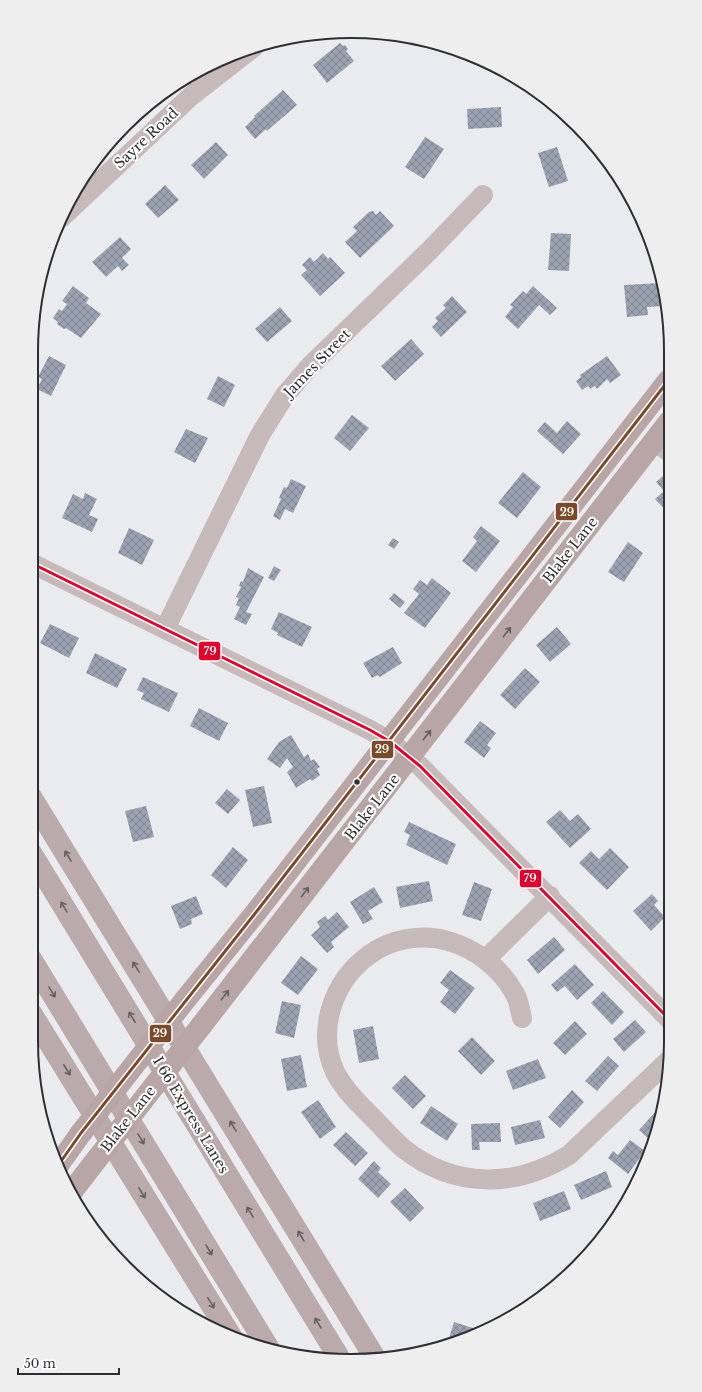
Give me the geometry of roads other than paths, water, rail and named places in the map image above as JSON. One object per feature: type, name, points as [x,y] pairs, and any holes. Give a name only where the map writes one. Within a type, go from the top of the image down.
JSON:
[{"type":"highway","points":[[38,808],[372,1353]]},
{"type":"highway","name":"I 66 Express Lanes","points":[[38,864],[336,1353]]},
{"type":"highway","points":[[38,970],[264,1341]]},
{"type":"highway","points":[[38,1024],[226,1328]]},
{"type":"main road","name":"Blake Lane","points":[[62,1160],[81,1133],[185,1000],[389,742],[664,386]]},
{"type":"main road","name":"Blake Lane","points":[[75,1188],[410,758],[661,447]]},
{"type":"street","name":"Sayre Road","points":[[74,206],[191,96],[238,59]]},
{"type":"street","name":"James Street","points":[[165,629],[260,435],[285,395],[310,366],[414,267],[483,195]]},
{"type":"street","points":[[38,566],[363,727],[389,742],[410,758],[550,896],[664,1014]]},
{"type":"street","points":[[486,959],[550,896]]},
{"type":"street","points":[[522,1018],[516,995],[486,959],[462,945],[444,940],[418,938],[398,942],[378,949],[360,962],[343,981],[332,1003],[327,1034],[332,1063],[352,1097],[404,1148],[422,1161],[456,1175],[484,1180],[513,1178],[540,1171],[569,1155],[583,1144],[662,1066]]}]
